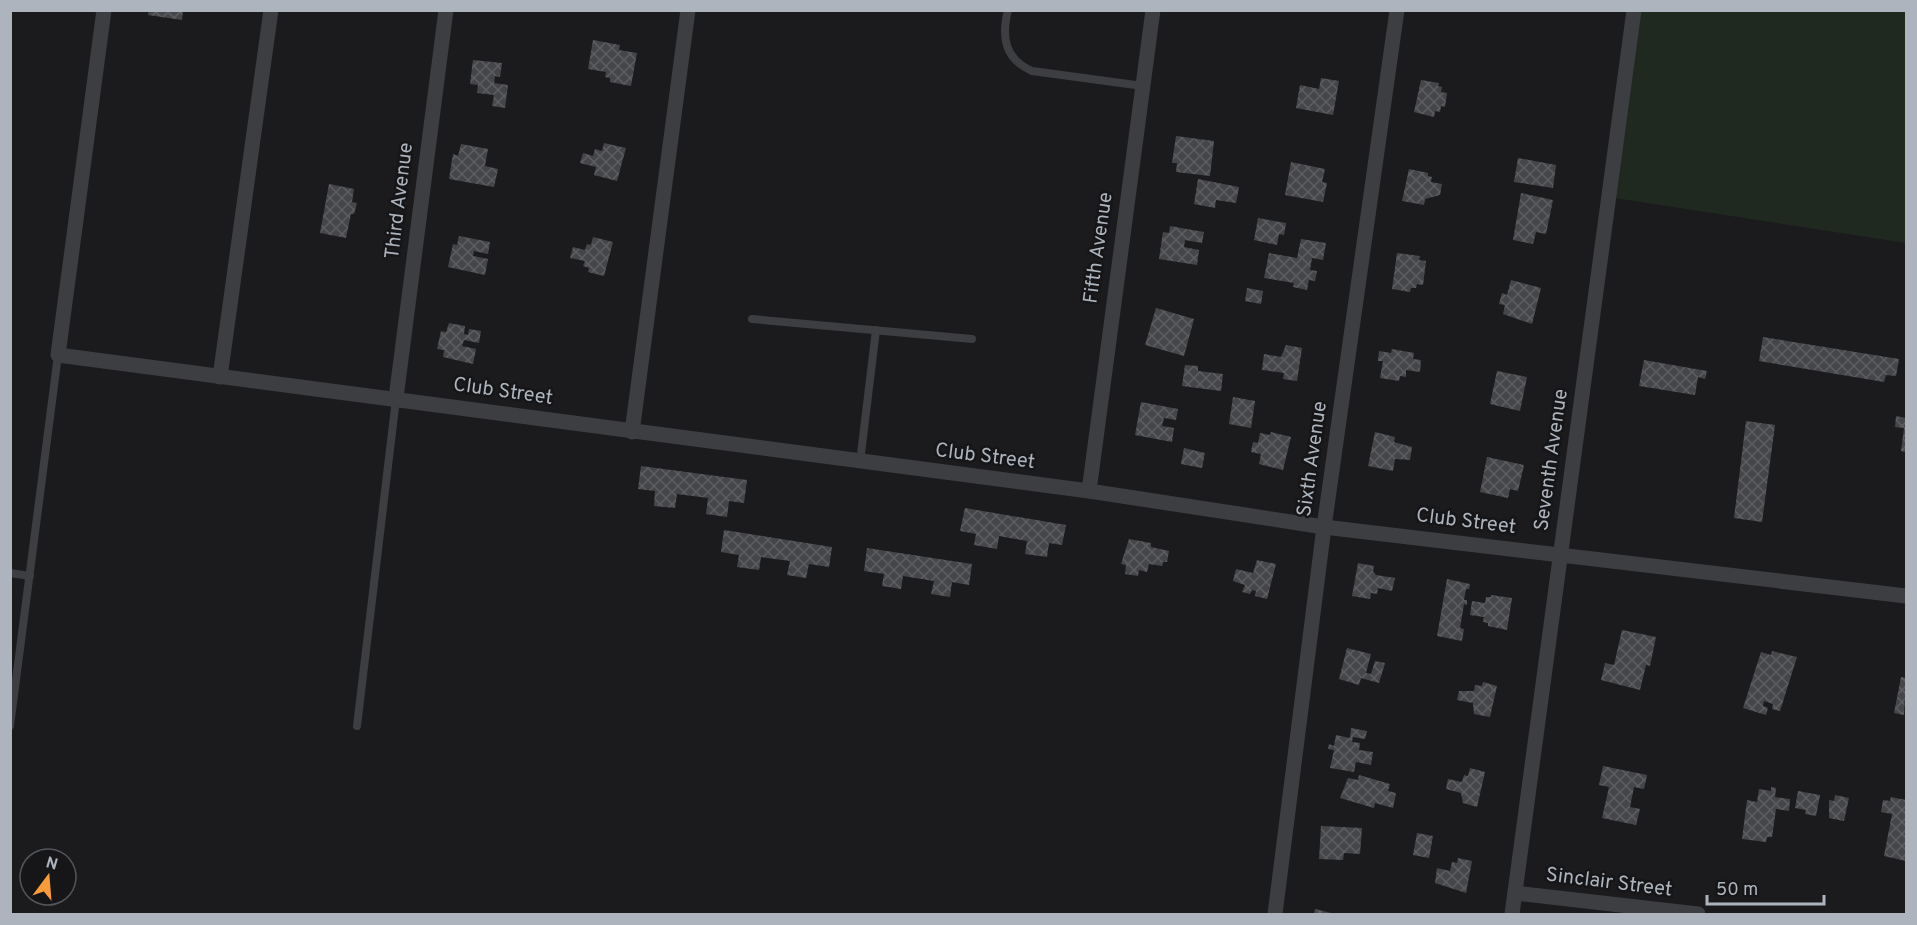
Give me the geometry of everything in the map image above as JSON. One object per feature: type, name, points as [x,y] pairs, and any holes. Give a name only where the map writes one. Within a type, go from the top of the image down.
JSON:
[{"type":"street","points":[[58,355],[104,10]]},
{"type":"street","points":[[220,377],[271,10]]},
{"type":"street","name":"Third Avenue","points":[[396,398],[446,10]]},
{"type":"street","points":[[632,432],[688,10]]},
{"type":"street","name":"Fifth Avenue","points":[[1089,491],[1153,10]]},
{"type":"street","name":"Sixth Avenue","points":[[1275,915],[1324,527],[1397,10]]},
{"type":"street","name":"Seventh Avenue","points":[[1512,915],[1634,10]]},
{"type":"street","name":"Club Street","points":[[58,355],[1089,491],[1324,527],[1906,596]]},
{"type":"street","name":"Sinclair Street","points":[[1515,893],[1698,915]]},
{"type":"lane","points":[[1008,10],[1005,39],[1010,53],[1019,65],[1032,71],[1143,86]]},
{"type":"lane","points":[[752,319],[972,339]]},
{"type":"lane","points":[[860,462],[876,330]]},
{"type":"lane","points":[[10,726],[58,355]]},
{"type":"lane","points":[[357,726],[396,398]]},
{"type":"lane","points":[[10,573],[30,576]]},
{"type":"shaded area","points":[[1638,11],[1906,11],[1906,243],[1615,198]]},
{"type":"building","points":[[149,10],[183,10],[182,20],[148,15]]},
{"type":"building","points":[[593,40],[620,45],[619,50],[637,53],[631,86],[610,82],[610,78],[605,77],[606,72],[588,69]]},
{"type":"building","points":[[473,60],[502,63],[500,77],[495,76],[494,83],[508,85],[505,108],[492,106],[494,95],[477,93],[478,85],[470,84]]},
{"type":"building","points":[[1321,78],[1339,81],[1333,115],[1296,108],[1300,85],[1319,89]]},
{"type":"building","points":[[1421,80],[1439,83],[1438,86],[1442,87],[1441,92],[1447,93],[1445,107],[1441,106],[1440,112],[1435,111],[1434,117],[1414,112]]},
{"type":"building","points":[[1176,136],[1214,141],[1210,176],[1176,172],[1177,163],[1172,163]]},
{"type":"building","points":[[604,143],[626,148],[617,181],[594,175],[596,167],[580,163],[583,153],[593,156],[595,149],[602,151]]},
{"type":"building","points":[[461,144],[488,149],[485,166],[498,169],[494,187],[449,179],[453,154],[458,156]]},
{"type":"building","points":[[1518,158],[1556,165],[1553,188],[1514,182]]},
{"type":"building","points":[[1291,162],[1325,169],[1322,182],[1327,183],[1323,202],[1285,195]]},
{"type":"building","points":[[1409,169],[1428,173],[1428,176],[1432,177],[1431,182],[1442,184],[1440,195],[1425,199],[1424,205],[1402,201]]},
{"type":"building","points":[[1198,179],[1239,187],[1236,203],[1216,200],[1215,208],[1194,204]]},
{"type":"building","points":[[329,184],[354,189],[352,202],[357,203],[354,214],[351,214],[346,238],[320,233]]},
{"type":"building","points":[[1521,193],[1553,200],[1546,234],[1536,232],[1533,244],[1513,240]]},
{"type":"building","points":[[1258,218],[1286,223],[1284,235],[1279,234],[1277,245],[1254,240]]},
{"type":"building","points":[[1170,226],[1204,232],[1202,243],[1185,240],[1184,247],[1199,250],[1197,265],[1159,259],[1163,232],[1169,233]]},
{"type":"building","points":[[459,236],[490,242],[488,254],[474,251],[473,256],[488,259],[485,275],[448,267],[453,244],[457,245]]},
{"type":"building","points":[[593,237],[613,242],[604,276],[588,272],[589,268],[583,266],[585,261],[570,258],[573,247],[585,250],[587,244],[591,245]]},
{"type":"building","points":[[1301,239],[1326,243],[1323,260],[1312,258],[1310,270],[1317,271],[1315,281],[1309,280],[1307,290],[1293,287],[1294,283],[1264,278],[1269,253],[1297,258]]},
{"type":"building","points":[[1397,253],[1420,256],[1419,260],[1426,261],[1423,285],[1417,284],[1416,288],[1411,288],[1410,292],[1392,289]]},
{"type":"building","points":[[1511,280],[1541,288],[1532,324],[1503,314],[1505,305],[1499,304],[1502,293],[1507,295]]},
{"type":"building","points":[[1247,288],[1263,291],[1261,304],[1245,301]]},
{"type":"building","points":[[1156,308],[1194,319],[1184,356],[1145,345]]},
{"type":"building","points":[[449,323],[465,326],[464,334],[468,335],[469,329],[481,331],[479,343],[464,340],[462,346],[476,349],[473,364],[443,357],[444,350],[437,349],[441,331],[446,332]]},
{"type":"building","points":[[1763,337],[1899,359],[1896,376],[1886,375],[1884,382],[1759,361]]},
{"type":"building","points":[[1286,345],[1302,348],[1297,381],[1283,379],[1284,373],[1262,370],[1264,354],[1281,357]]},
{"type":"building","points":[[1392,349],[1414,353],[1413,359],[1421,360],[1420,372],[1406,370],[1406,377],[1400,376],[1399,381],[1380,378],[1383,361],[1378,361],[1379,351],[1391,353]]},
{"type":"building","points":[[1644,360],[1707,371],[1705,379],[1698,377],[1695,395],[1639,386]]},
{"type":"building","points":[[1185,365],[1198,366],[1198,371],[1223,374],[1221,391],[1182,386]]},
{"type":"building","points":[[1497,371],[1527,377],[1520,411],[1490,404]]},
{"type":"building","points":[[1233,397],[1255,401],[1251,428],[1229,424]]},
{"type":"building","points":[[1141,402],[1178,409],[1176,420],[1164,418],[1162,426],[1174,428],[1172,442],[1135,435]]},
{"type":"building","points":[[1896,416],[1906,418],[1906,452],[1901,451],[1904,428],[1895,427]]},
{"type":"building","points":[[1746,421],[1775,425],[1762,522],[1734,518]]},
{"type":"building","points":[[1271,432],[1291,437],[1283,470],[1259,464],[1261,454],[1251,452],[1253,442],[1258,443],[1260,433],[1270,435]]},
{"type":"building","points":[[1375,432],[1395,437],[1394,442],[1412,447],[1410,460],[1395,459],[1393,471],[1368,466]]},
{"type":"building","points":[[1184,448],[1205,453],[1202,468],[1181,464]]},
{"type":"building","points":[[1487,457],[1524,465],[1518,491],[1510,489],[1508,498],[1480,492]]},
{"type":"building","points":[[641,466],[747,480],[744,503],[729,501],[727,517],[706,514],[708,498],[677,494],[675,508],[654,506],[655,491],[638,489]]},
{"type":"building","points":[[965,508],[1066,525],[1062,545],[1049,543],[1047,557],[1025,554],[1027,541],[999,536],[997,549],[974,545],[976,534],[960,531]]},
{"type":"building","points":[[724,530],[832,547],[829,567],[809,564],[806,578],[787,575],[790,561],[761,557],[759,570],[737,567],[739,555],[721,552]]},
{"type":"building","points":[[1129,539],[1151,543],[1151,547],[1169,551],[1167,562],[1163,562],[1162,566],[1149,564],[1147,572],[1139,570],[1138,576],[1125,574],[1126,565],[1121,564]]},
{"type":"building","points":[[867,548],[972,564],[969,585],[952,582],[950,597],[931,594],[934,581],[903,576],[901,589],[882,586],[884,574],[864,571]]},
{"type":"building","points":[[1257,560],[1276,564],[1267,599],[1255,596],[1256,591],[1252,590],[1250,594],[1242,592],[1245,585],[1233,581],[1236,569],[1253,573]]},
{"type":"building","points":[[1358,563],[1374,566],[1373,571],[1376,575],[1395,578],[1392,591],[1378,588],[1377,594],[1371,593],[1370,599],[1352,596]]},
{"type":"building","points":[[1447,579],[1470,584],[1469,589],[1466,589],[1464,600],[1467,600],[1467,605],[1464,604],[1460,628],[1464,629],[1462,641],[1437,636]]},
{"type":"building","points":[[1491,595],[1512,598],[1507,630],[1488,626],[1488,623],[1483,622],[1484,617],[1470,615],[1472,601],[1485,603],[1486,597],[1491,597]]},
{"type":"building","points":[[1622,630],[1656,637],[1650,666],[1646,665],[1640,690],[1601,680],[1605,663],[1614,665]]},
{"type":"building","points":[[1347,648],[1371,654],[1366,673],[1371,674],[1375,661],[1385,663],[1379,683],[1361,678],[1359,685],[1339,679]]},
{"type":"building","points":[[1772,651],[1797,657],[1780,711],[1772,709],[1773,704],[1764,701],[1763,706],[1768,708],[1766,715],[1743,708],[1761,652],[1771,655]]},
{"type":"building","points":[[1901,677],[1906,678],[1904,715],[1894,713]]},
{"type":"building","points":[[1483,682],[1497,686],[1490,717],[1474,714],[1473,703],[1457,700],[1459,691],[1474,691],[1475,685],[1482,686]]},
{"type":"building","points":[[1351,728],[1367,731],[1365,739],[1353,737],[1352,742],[1360,743],[1359,750],[1373,752],[1371,765],[1356,762],[1354,772],[1330,768],[1334,750],[1328,749],[1329,744],[1334,746],[1336,735],[1350,738]]},
{"type":"building","points":[[1603,766],[1647,775],[1644,789],[1634,787],[1630,807],[1640,809],[1636,825],[1602,818],[1609,787],[1599,785]]},
{"type":"building","points":[[1470,768],[1485,772],[1477,807],[1463,803],[1461,793],[1446,789],[1448,779],[1462,782],[1464,775],[1468,776]]},
{"type":"building","points":[[1359,775],[1390,784],[1388,791],[1396,793],[1393,808],[1375,803],[1374,808],[1340,798],[1348,778],[1358,780]]},
{"type":"building","points":[[1771,787],[1776,788],[1775,797],[1790,799],[1789,811],[1776,809],[1772,837],[1767,837],[1766,842],[1742,839],[1747,800],[1757,802],[1759,789],[1771,791]]},
{"type":"building","points":[[1798,791],[1820,795],[1816,816],[1805,814],[1806,810],[1795,808]]},
{"type":"building","points":[[1835,795],[1849,798],[1844,821],[1829,818],[1829,800],[1834,801]]},
{"type":"building","points":[[1891,797],[1906,800],[1906,861],[1884,856],[1892,814],[1881,812],[1883,800],[1890,801]]},
{"type":"building","points":[[1321,826],[1362,828],[1360,854],[1344,853],[1343,860],[1319,859]]},
{"type":"building","points":[[1417,833],[1433,836],[1429,858],[1413,855]]},
{"type":"building","points":[[1458,858],[1472,861],[1466,893],[1435,883],[1437,868],[1450,871],[1452,862],[1457,863]]},
{"type":"building","points":[[1315,909],[1335,914],[1314,914]]}]
